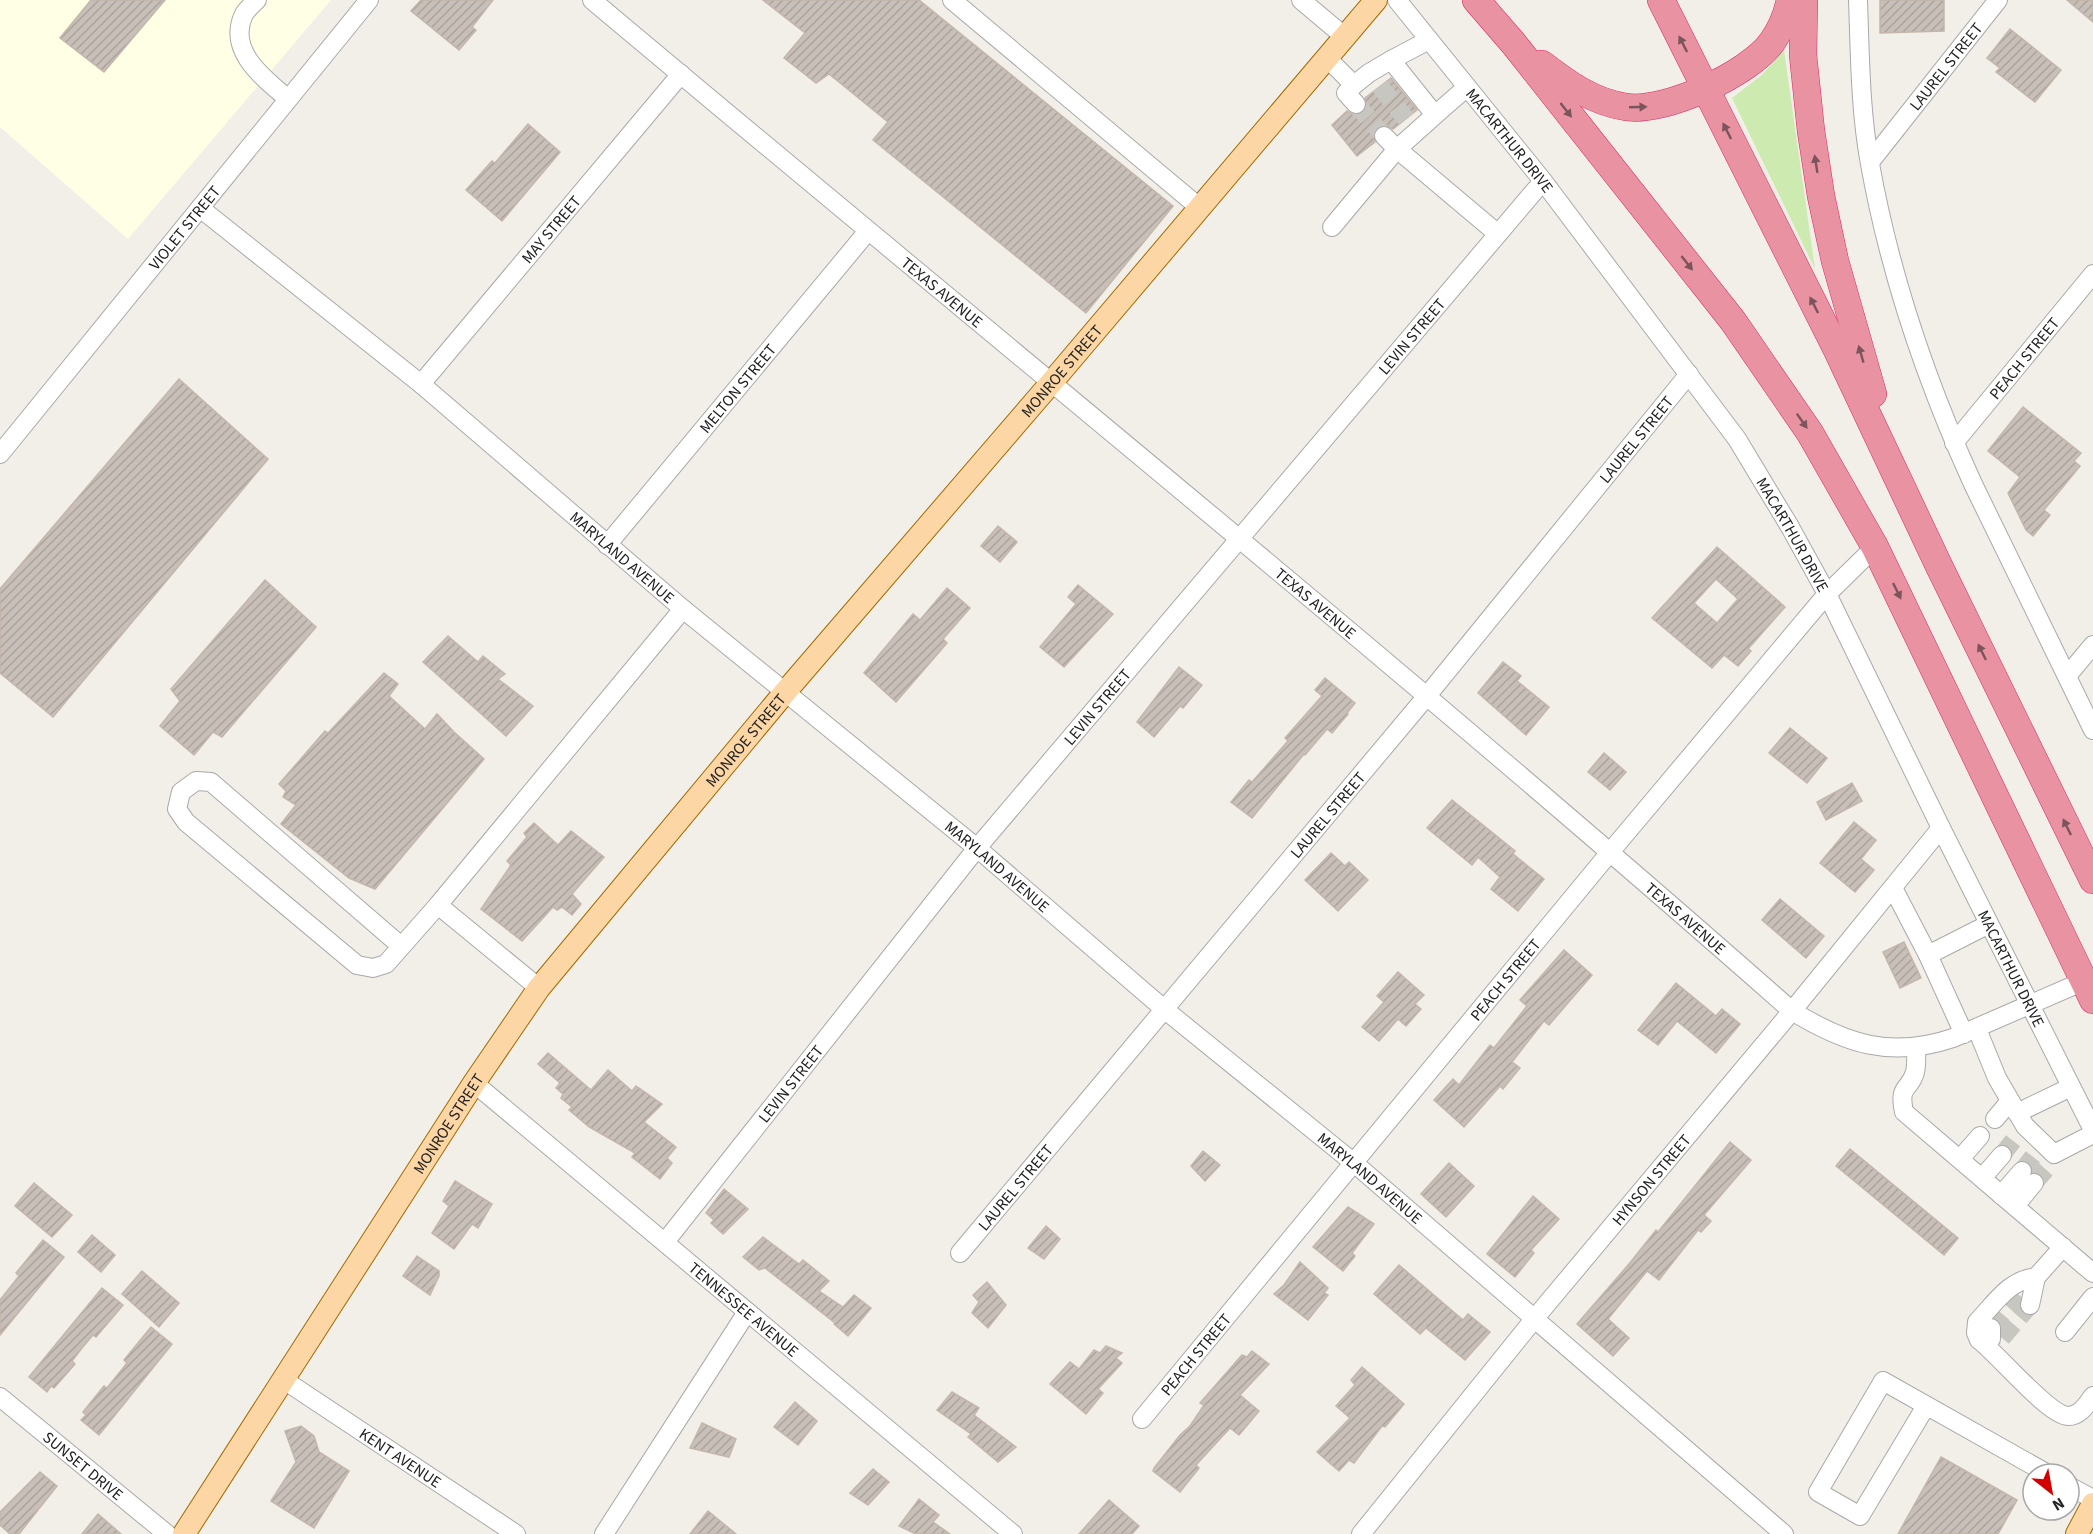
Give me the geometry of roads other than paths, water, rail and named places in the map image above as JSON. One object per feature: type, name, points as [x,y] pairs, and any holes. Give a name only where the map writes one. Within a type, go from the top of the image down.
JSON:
[{"type":"highway","points":[[1476,0],[1514,44],[1733,321],[1810,433],[1875,547],[2090,986]]},
{"type":"highway","points":[[1661,0],[1837,350],[2093,880]]},
{"type":"highway","points":[[1514,44],[1579,91],[1604,102],[1628,108],[1651,107],[1674,102],[1706,88],[1751,61],[1772,42],[1786,16],[1790,0]]},
{"type":"highway","points":[[1804,0],[1803,55],[1811,131],[1835,261],[1869,386],[1940,566]]},
{"type":"main road","name":"MONROE STREET","points":[[184,1534],[474,1083],[539,988],[786,692],[1376,0]]},
{"type":"main road","points":[[2077,1534],[2093,1504]]},
{"type":"street","points":[[257,0],[244,14],[241,45],[250,64],[288,99]]},
{"type":"street","name":"VIOLET STREET","points":[[0,454],[369,0]]},
{"type":"street","name":"TEXAS AVENUE","points":[[592,0],[1611,851],[1792,1011],[1858,1044],[1887,1049],[1916,1048],[1931,1046],[1970,1031],[2029,1004],[2090,986]]},
{"type":"street","points":[[952,0],[1200,208]]},
{"type":"street","points":[[1301,0],[1345,37]]},
{"type":"street","name":"MACARTHUR DRIVE","points":[[1397,0],[1543,181],[1737,439],[1827,594],[2093,1132]]},
{"type":"street","points":[[1858,0],[1863,106],[1870,162],[1894,271],[1906,311],[1954,443],[2093,730]]},
{"type":"street","name":"LAUREL STREET","points":[[1870,162],[1998,0]]},
{"type":"street","points":[[1356,105],[1346,93],[1368,81],[1391,60],[1429,40]]},
{"type":"street","points":[[1327,58],[1368,81]]},
{"type":"street","points":[[1391,60],[1435,115]]},
{"type":"street","name":"MAY STREET","points":[[421,384],[681,75]]},
{"type":"street","points":[[1332,227],[1390,142],[1411,125],[1435,115],[1467,87]]},
{"type":"street","points":[[1390,142],[1498,234]]},
{"type":"street","name":"LEVIN STREET","points":[[665,1242],[977,848],[1543,181]]},
{"type":"street","name":"MARYLAND AVENUE","points":[[200,208],[421,384],[683,609],[977,848],[1164,1009],[1354,1162],[1784,1534]]},
{"type":"street","name":"MELTON STREET","points":[[607,545],[868,231]]},
{"type":"street","name":"PEACH STREET","points":[[1954,443],[2093,274]]},
{"type":"street","name":"LAUREL STREET","points":[[960,1253],[1426,697],[1689,374]]},
{"type":"street","name":"PEACH STREET","points":[[1142,1419],[1611,851],[1827,594],[1875,547]]},
{"type":"street","points":[[401,946],[211,782],[196,781],[181,792],[177,809],[186,822],[357,965],[373,968],[386,964],[438,905],[683,609]]},
{"type":"street","points":[[2067,676],[2093,645]]},
{"type":"street","name":"HYNSON STREET","points":[[1361,1534],[1535,1318],[1792,1011],[1941,828]]},
{"type":"street","points":[[1893,888],[2017,1119],[2046,1155],[2093,1132]]},
{"type":"street","points":[[438,905],[539,988]]},
{"type":"street","points":[[1928,955],[1989,924]]},
{"type":"street","points":[[1916,1048],[1915,1074],[1905,1088],[1901,1099],[1905,1112],[2093,1273]]},
{"type":"street","name":"TENNESSEE AVENUE","points":[[474,1083],[1013,1534]]},
{"type":"street","points":[[1995,1119],[2017,1119],[2071,1087]]},
{"type":"street","points":[[1960,1159],[1980,1136]]},
{"type":"street","points":[[1982,1178],[2002,1155]]},
{"type":"street","points":[[2008,1200],[2028,1177]]},
{"type":"street","points":[[2025,1300],[2036,1277],[2063,1247]]},
{"type":"street","points":[[2036,1277],[2023,1278],[2013,1284],[1977,1322],[1976,1333],[1979,1340],[1992,1337],[2025,1384],[2059,1414],[2070,1416],[2080,1412],[2093,1396]]},
{"type":"street","points":[[2066,1332],[2093,1298]]},
{"type":"street","points":[[613,1530],[747,1312]]},
{"type":"street","name":"KENT AVENUE","points":[[284,1380],[516,1534]]},
{"type":"street","points":[[1926,1406],[1860,1516],[1818,1492],[1883,1381],[2026,1462]]},
{"type":"street","name":"SUNSET DRIVE","points":[[0,1397],[166,1534]]},
{"type":"tunnel","points":[[1380,86],[1406,119]]},
{"type":"tunnel","points":[[1356,104],[1384,136]]},
{"type":"tunnel","points":[[2002,1155],[2016,1137]]},
{"type":"tunnel","points":[[2022,1171],[2035,1154]]},
{"type":"tunnel","points":[[2034,1183],[2049,1166]]},
{"type":"tunnel","points":[[1991,1328],[2019,1295]]},
{"type":"tunnel","points":[[2002,1338],[2030,1305]]}]
